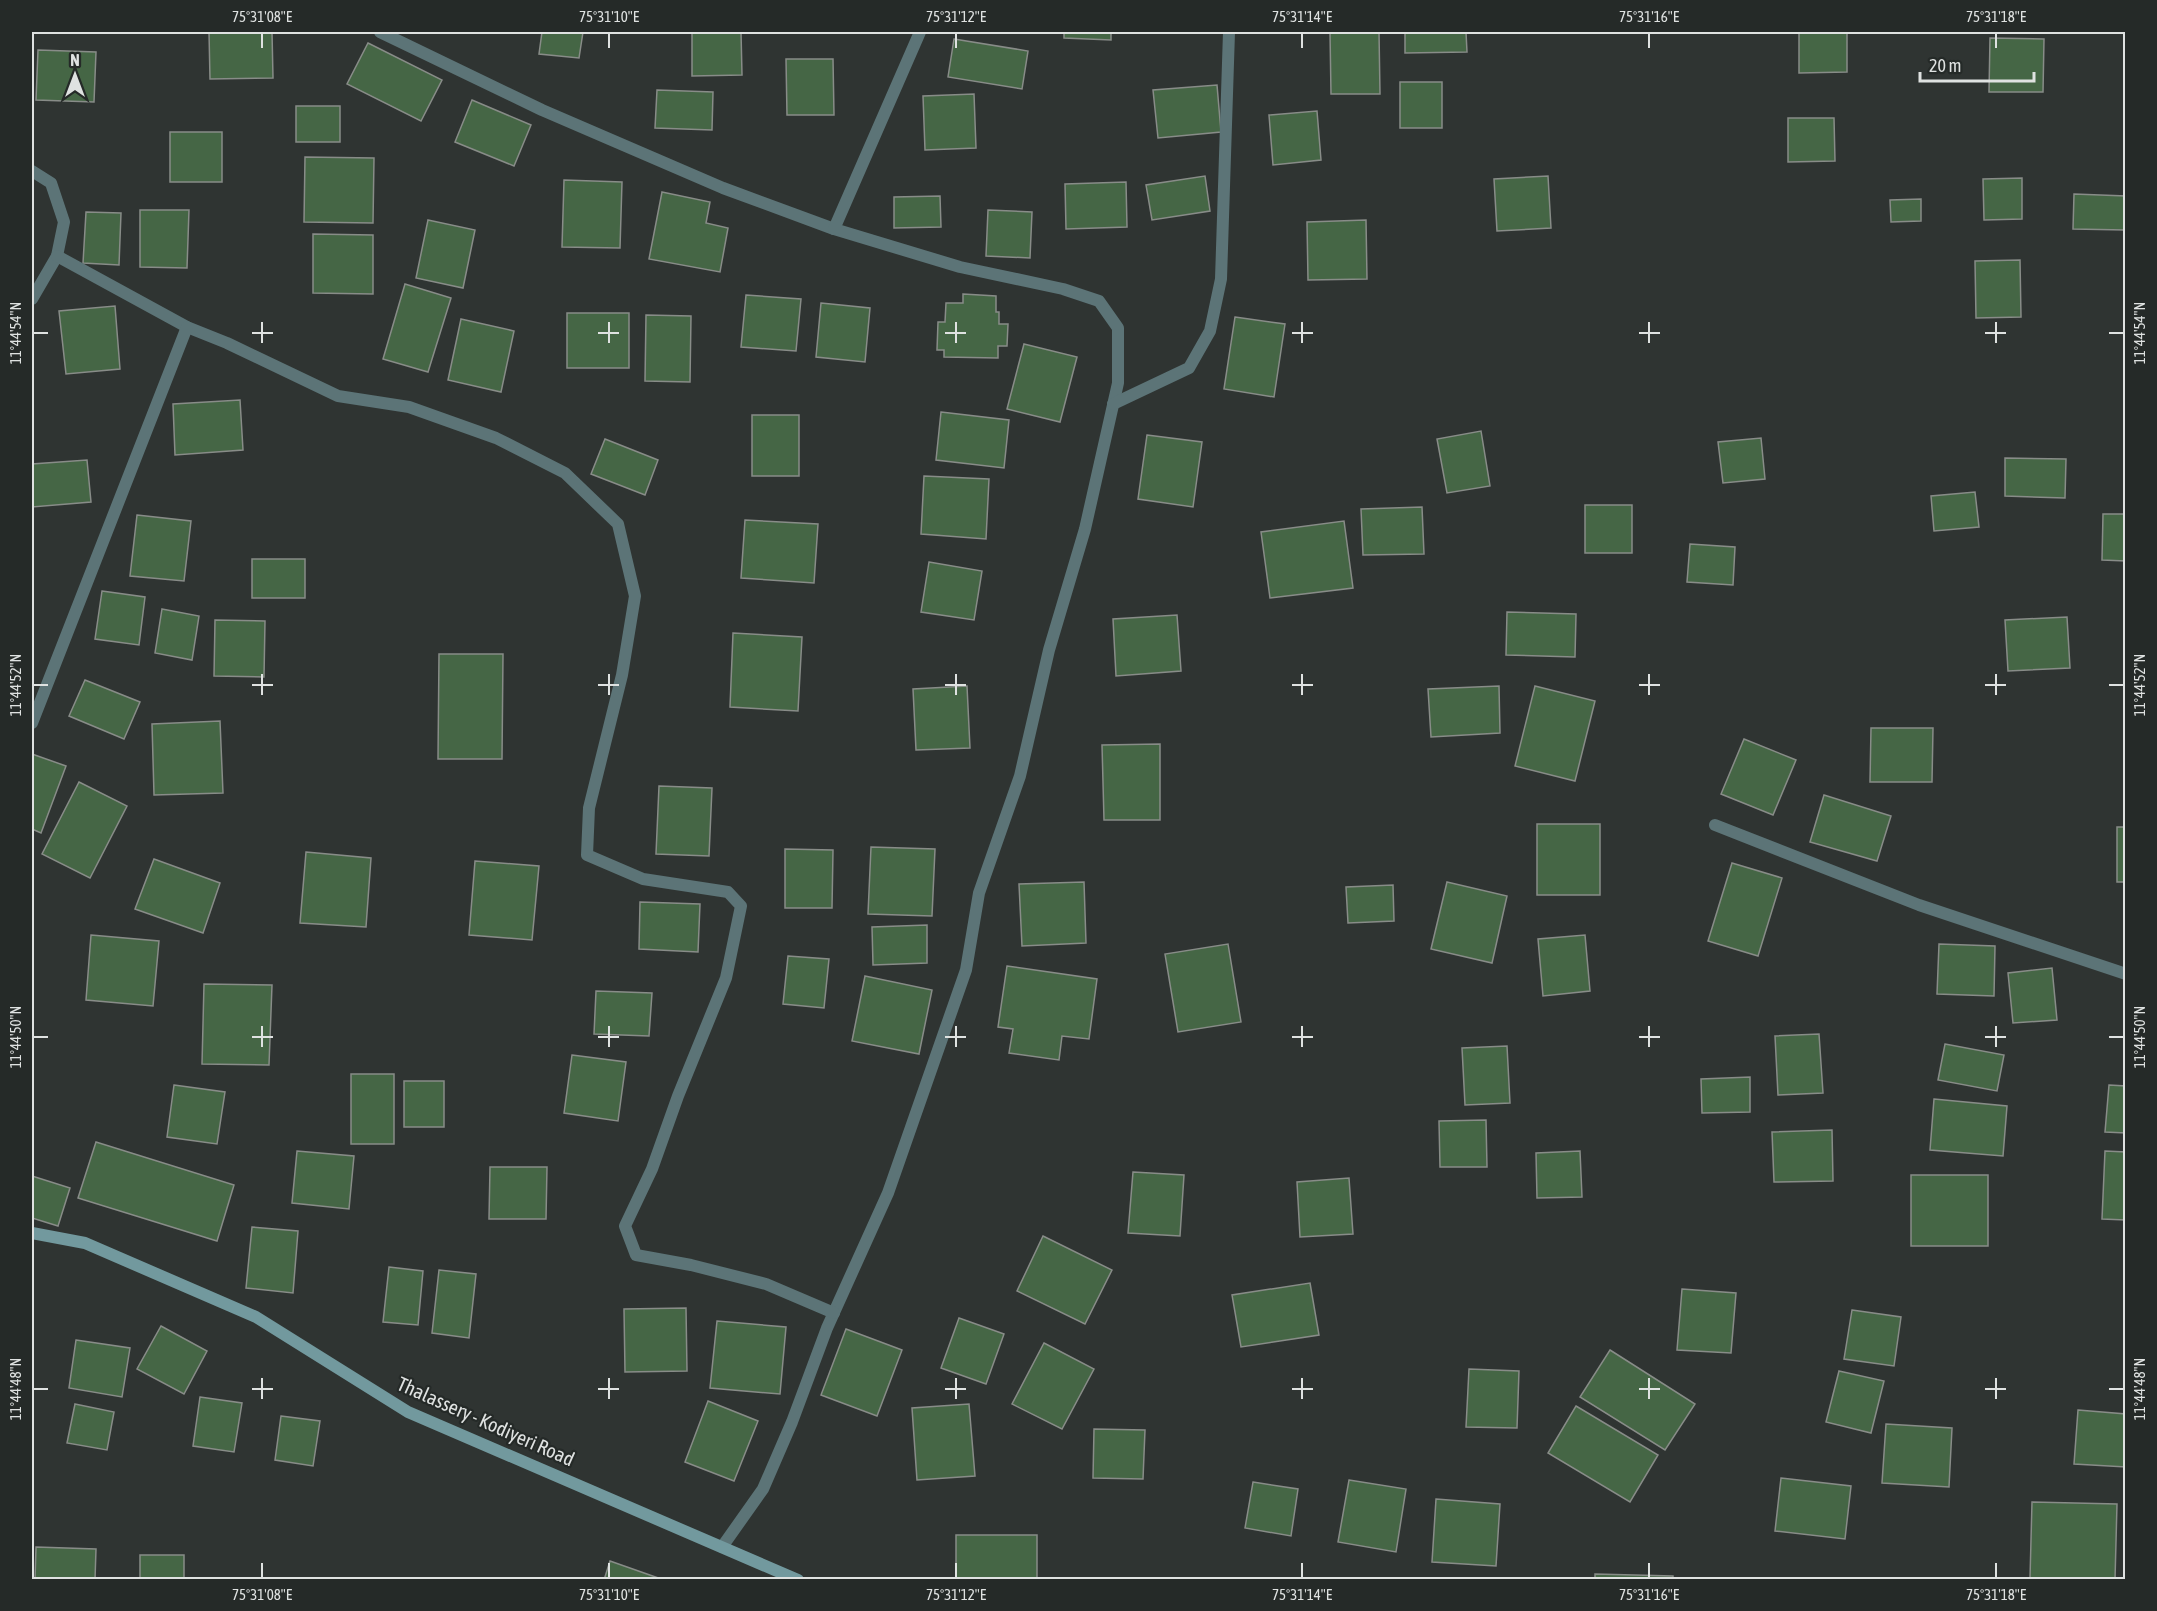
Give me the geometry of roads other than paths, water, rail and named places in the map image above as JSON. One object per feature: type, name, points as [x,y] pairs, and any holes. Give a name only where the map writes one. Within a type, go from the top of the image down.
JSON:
[{"type":"main road","name":"Thalassery - Kodiyeri Road","points":[[32,1233],[85,1243],[256,1317],[408,1412],[798,1580]]},
{"type":"street","points":[[380,32],[553,115],[723,188],[834,229],[960,267],[1063,289],[1099,301],[1118,328],[1119,383],[1085,529],[1049,650],[1020,776],[979,893],[966,970],[888,1193],[834,1313],[792,1422],[763,1489],[722,1547]]},
{"type":"street","points":[[834,229],[920,32]]},
{"type":"street","points":[[1113,404],[1189,368],[1210,331],[1221,279],[1229,32]]},
{"type":"street","points":[[32,171],[51,183],[64,222],[57,256],[32,299]]},
{"type":"street","points":[[57,256],[187,327],[338,396],[410,407],[496,438],[565,473],[618,524],[635,596],[622,675],[589,808],[587,855],[643,879],[728,892],[741,906],[726,978],[678,1096],[652,1168],[625,1226],[636,1255],[691,1265],[766,1284],[834,1313]]},
{"type":"street","points":[[32,723],[187,327]]},
{"type":"street","points":[[1714,825],[1919,905],[2126,974]]}]
